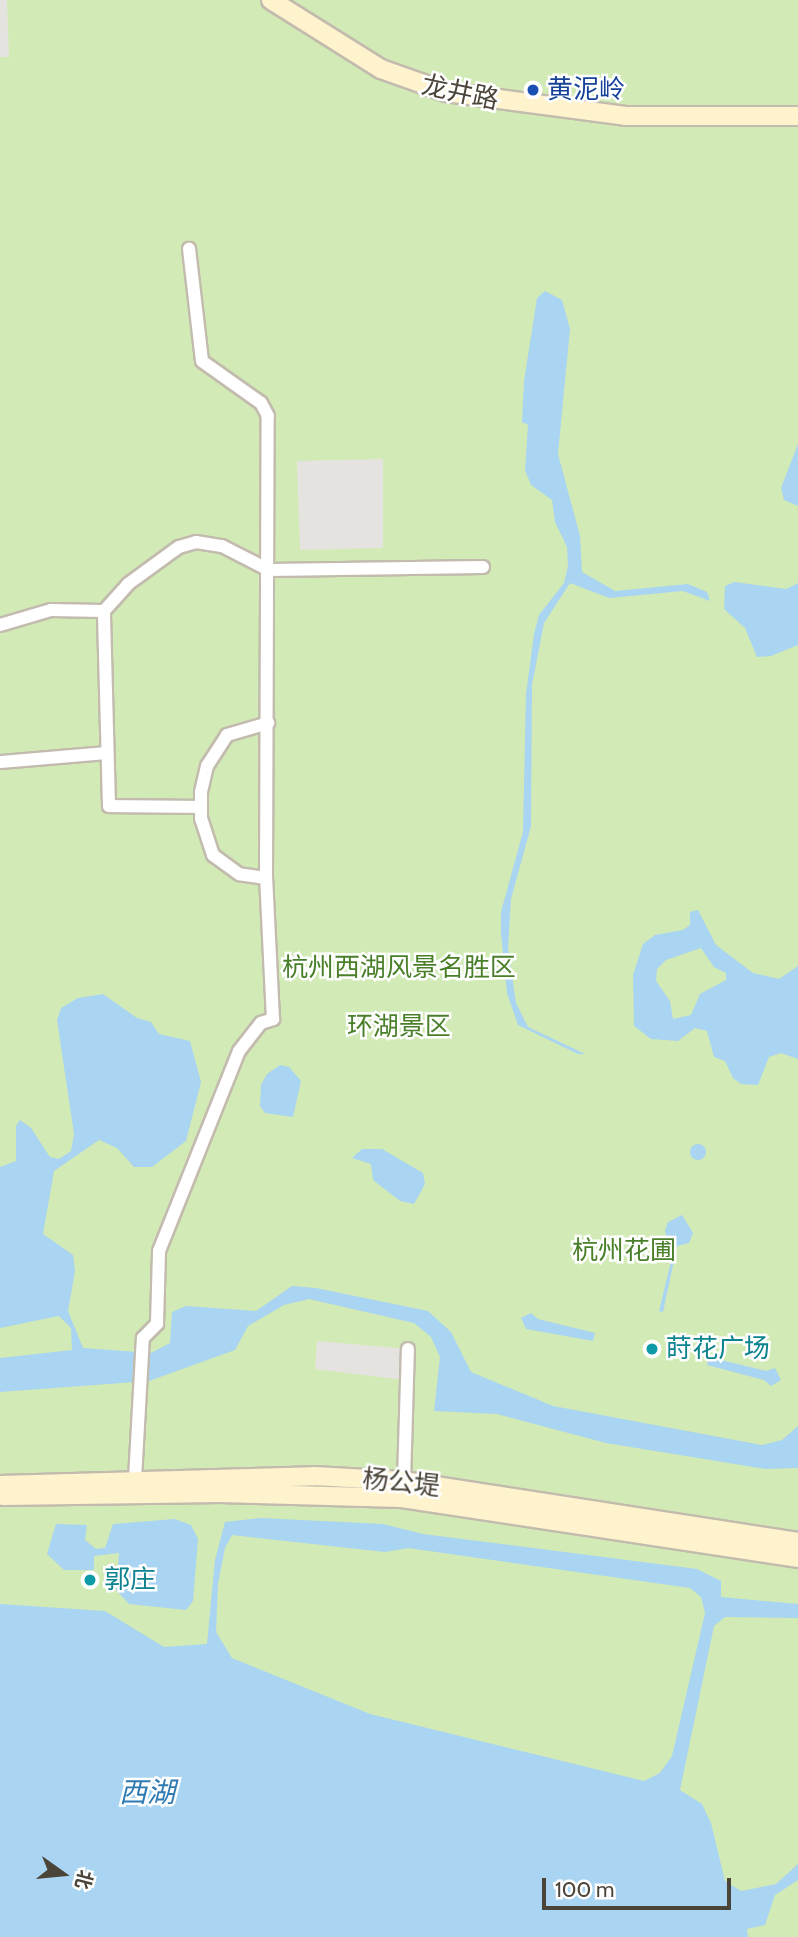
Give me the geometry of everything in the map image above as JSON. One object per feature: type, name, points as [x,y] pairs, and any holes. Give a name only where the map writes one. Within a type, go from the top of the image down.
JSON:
[{"type":"main road","name":"龙井路","points":[[271,0],[380,69],[446,92],[625,117],[798,116]]},
{"type":"main road","name":"杨公堤","points":[[0,1485],[135,1479],[314,1476],[404,1481],[798,1542]]},
{"type":"main road","name":"杨公堤","points":[[0,1496],[220,1493],[401,1498],[798,1558]]},
{"type":"street","points":[[135,1479],[143,1338],[158,1324],[159,1251],[234,1062],[248,1037],[261,1023],[273,1019],[266,878],[268,416],[261,403],[202,361],[189,249]]},
{"type":"street","points":[[0,625],[51,610],[104,611],[145,570],[195,542],[222,546],[269,570],[483,567]]},
{"type":"street","points":[[104,611],[109,806],[201,807]]},
{"type":"street","points":[[266,878],[239,874],[213,855],[201,807],[207,766],[218,746],[241,728],[268,723]]},
{"type":"street","points":[[0,762],[107,752]]},
{"type":"street","points":[[404,1481],[408,1349]]},
{"type":"green space","name":"环湖景区","points":[[0,0],[798,0],[798,1937],[0,1937]]},
{"type":"shaded area","points":[[0,0],[7,0],[9,57],[0,57]]},
{"type":"shaded area","points":[[383,459],[383,548],[300,550],[297,461]]},
{"type":"shaded area","points":[[317,1341],[408,1349],[405,1380],[315,1369]]},
{"type":"water","points":[[545,291],[562,300],[570,329],[558,454],[580,536],[582,572],[615,591],[688,584],[707,592],[710,601],[683,591],[609,598],[570,583],[544,623],[532,685],[531,826],[511,899],[508,948],[516,1003],[528,1027],[585,1054],[578,1054],[518,1025],[507,993],[501,934],[501,912],[523,832],[526,694],[534,634],[539,615],[564,583],[568,566],[567,547],[555,522],[552,500],[531,485],[525,470],[528,425],[522,422],[524,381],[537,298]]},
{"type":"water","points":[[798,444],[798,506],[784,500],[781,488]]},
{"type":"water","points":[[734,582],[786,589],[798,583],[798,645],[771,656],[757,657],[745,628],[724,609],[725,586]]},
{"type":"water","points":[[698,910],[716,945],[753,973],[779,979],[798,966],[798,1059],[781,1053],[769,1057],[758,1085],[741,1084],[733,1078],[725,1061],[714,1057],[707,1031],[695,1028],[678,1041],[651,1039],[634,1026],[633,975],[643,944],[655,935],[683,930],[690,925],[690,912]],"holes":[[[701,948],[714,967],[726,973],[726,980],[700,994],[691,1015],[673,1019],[670,1001],[656,981],[657,969],[666,960]]]},
{"type":"water","points":[[103,994],[137,1018],[151,1022],[159,1034],[190,1041],[201,1082],[186,1141],[152,1167],[134,1167],[117,1148],[99,1140],[54,1171],[43,1234],[73,1255],[75,1271],[68,1311],[83,1348],[151,1353],[170,1343],[172,1312],[186,1306],[256,1311],[292,1286],[316,1288],[428,1311],[451,1332],[471,1372],[553,1406],[762,1445],[782,1440],[798,1426],[798,1468],[766,1469],[606,1443],[497,1414],[434,1411],[440,1357],[431,1337],[414,1323],[309,1299],[284,1305],[248,1326],[235,1350],[149,1381],[0,1392],[0,1358],[72,1350],[71,1328],[59,1316],[0,1328],[0,1167],[16,1161],[16,1126],[20,1120],[31,1128],[50,1157],[59,1159],[71,1151],[74,1134],[57,1020],[61,1008],[78,998]]},
{"type":"water","points":[[280,1065],[289,1067],[301,1081],[293,1117],[265,1113],[260,1106],[261,1085],[267,1074]]},
{"type":"water","points":[[698,1144],[704,1146],[704,1158],[698,1160],[692,1158],[690,1152],[692,1146]]},
{"type":"water","points":[[362,1149],[382,1149],[423,1173],[425,1184],[414,1204],[400,1201],[373,1180],[371,1164],[352,1158]]},
{"type":"water","points":[[682,1215],[693,1233],[689,1243],[677,1246],[663,1312],[659,1311],[675,1245],[667,1241],[665,1230],[668,1222]]},
{"type":"water","points":[[531,1313],[538,1319],[595,1333],[593,1341],[526,1329],[521,1318]]},
{"type":"water","points":[[709,1357],[766,1371],[775,1368],[781,1380],[771,1386],[764,1380],[707,1365]]},
{"type":"water","name":"西湖","points":[[261,1518],[383,1524],[423,1534],[697,1569],[721,1581],[721,1597],[798,1604],[798,1618],[725,1617],[714,1626],[680,1790],[702,1804],[711,1823],[725,1881],[741,1891],[776,1884],[798,1864],[798,1880],[775,1895],[765,1925],[747,1929],[748,1937],[0,1937],[0,1604],[105,1611],[164,1647],[207,1644],[215,1560],[225,1522]],"holes":[[[232,1535],[385,1552],[408,1548],[690,1588],[701,1597],[705,1613],[672,1756],[660,1773],[644,1781],[370,1714],[232,1658],[216,1632],[218,1584],[225,1548]]]},
{"type":"water","points":[[175,1519],[191,1525],[198,1539],[193,1601],[186,1610],[129,1604],[116,1590],[119,1553],[94,1556],[94,1570],[64,1570],[47,1554],[56,1524],[87,1525],[85,1540],[96,1549],[105,1548],[113,1524]]},
{"type":"place","name":"黄泥岭","points":[[533,90]]},
{"type":"place","name":"莳花广场","points":[[652,1349]]},
{"type":"place","name":"郭庄","points":[[90,1580]]},
{"type":"park label","name":"杭州西湖风景名胜区","points":[[399,968]]},
{"type":"park label","name":"杭州花圃","points":[[624,1251]]}]
